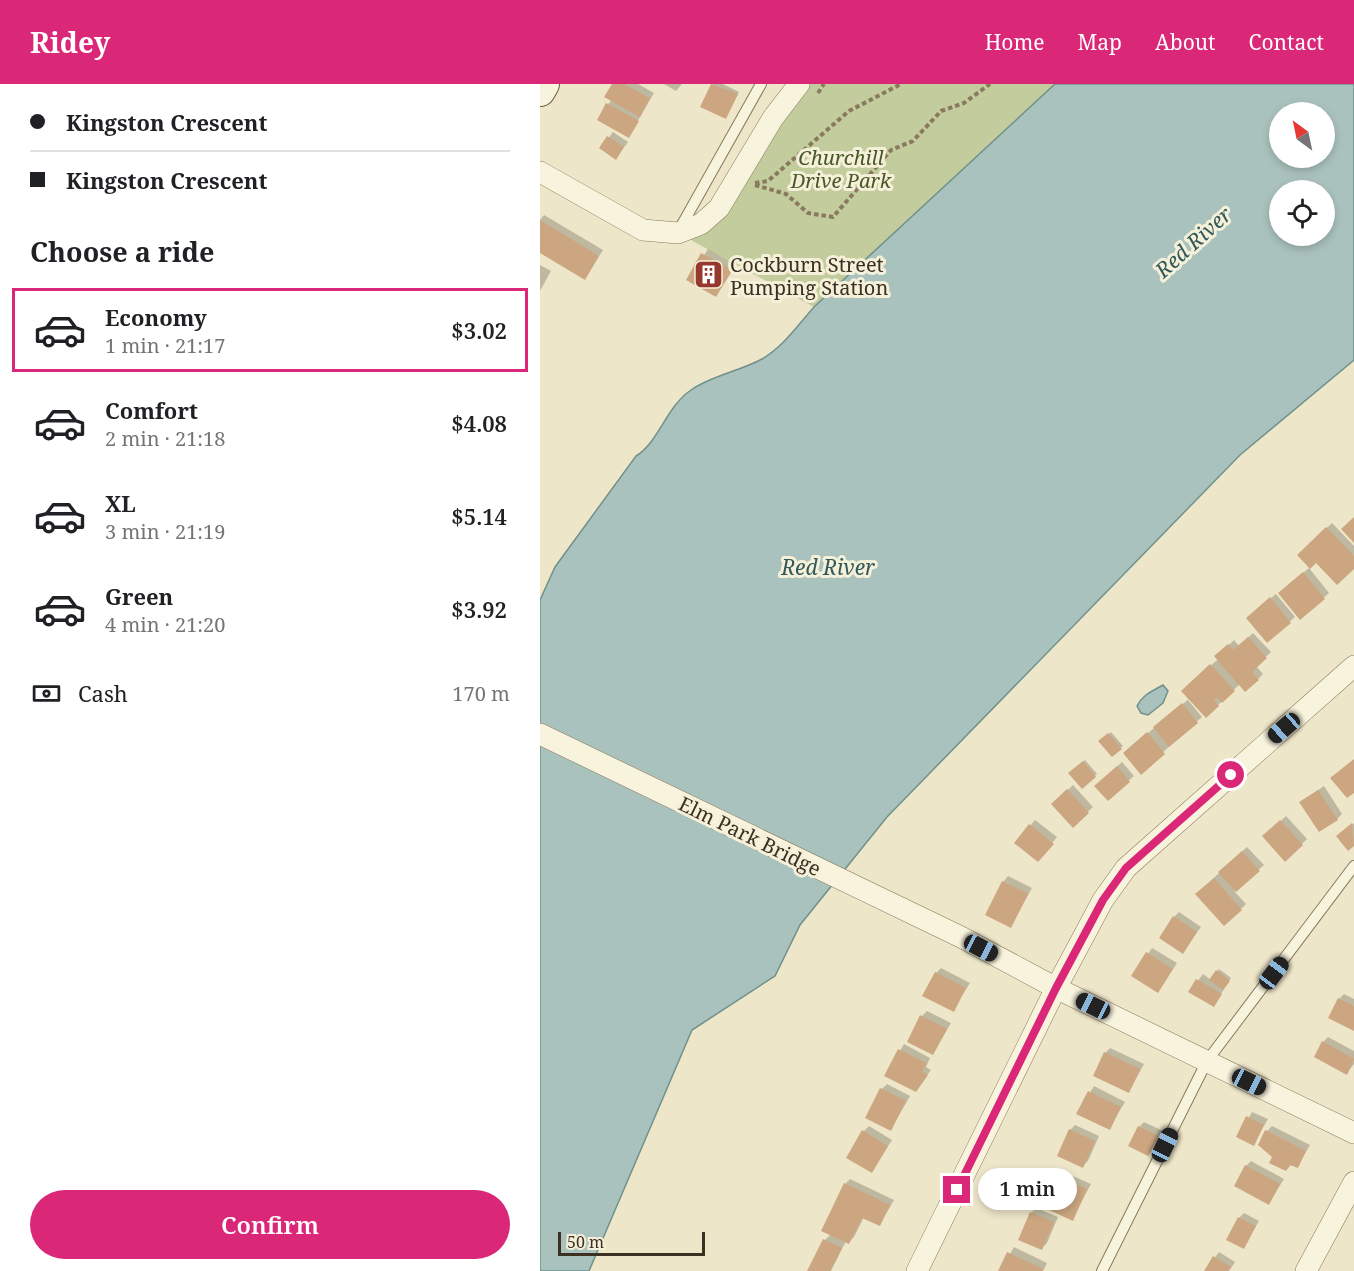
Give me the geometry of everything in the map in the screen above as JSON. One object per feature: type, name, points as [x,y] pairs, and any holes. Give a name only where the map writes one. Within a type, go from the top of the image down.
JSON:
[{"type":"main road","points":[[540,91],[544,84]]},
{"type":"street","points":[[540,172],[643,230],[678,233],[701,224],[719,208],[773,118],[799,84]]},
{"type":"street","points":[[917,1271],[1056,988],[1103,900],[1126,868],[1354,666]]},
{"type":"street","name":"Elm Park Bridge","points":[[540,734],[961,937],[1056,988],[1354,1133]]},
{"type":"street","points":[[1306,1271],[1354,1182]]},
{"type":"lane","points":[[678,233],[761,84]]},
{"type":"lane","points":[[1102,1271],[1207,1061],[1354,866]]},
{"type":"path","points":[[901,84],[849,111],[768,181],[752,184],[786,194],[808,213],[833,217],[891,150],[913,141],[941,111],[964,103],[990,84]]},
{"type":"green space","name":"Churchill Drive Park","points":[[799,84],[1055,84],[814,307],[678,233],[701,224]]},
{"type":"water","name":"Red River","points":[[1055,84],[1354,84],[1354,360],[1240,455],[887,817],[800,925],[775,976],[692,1030],[589,1271],[540,1271],[540,600],[555,567],[636,456],[651,442],[682,397],[699,385],[762,359],[790,335],[814,307]]},
{"type":"water","points":[[1163,685],[1168,691],[1163,703],[1148,715],[1141,713],[1137,706],[1142,698]]},
{"type":"building","points":[[612,84],[624,84],[650,98],[640,117],[604,97]]},
{"type":"building","points":[[711,84],[738,94],[726,119],[700,107]]},
{"type":"building","points":[[606,103],[639,121],[629,138],[597,120]]},
{"type":"building","points":[[607,136],[624,147],[616,160],[599,148]]},
{"type":"building","points":[[540,220],[599,256],[585,280],[540,253]]},
{"type":"building","name":"Cockburn Street Pumping Station","points":[[701,253],[732,270],[716,297],[686,280]]},
{"type":"building","points":[[1354,517],[1354,543],[1341,529]]},
{"type":"building","points":[[1326,527],[1354,556],[1354,569],[1337,585],[1316,563],[1310,569],[1297,555]]},
{"type":"building","points":[[1303,572],[1325,599],[1300,620],[1278,593]]},
{"type":"building","points":[[1270,597],[1291,623],[1267,643],[1246,618]]},
{"type":"building","points":[[1248,637],[1267,658],[1252,672],[1259,680],[1245,692],[1214,656],[1228,644],[1233,650]]},
{"type":"building","points":[[1210,664],[1235,691],[1222,703],[1217,697],[1214,700],[1219,706],[1206,718],[1181,691]]},
{"type":"building","points":[[1182,703],[1198,723],[1169,747],[1153,727]]},
{"type":"building","points":[[1147,732],[1165,754],[1141,775],[1123,753]]},
{"type":"building","points":[[1108,733],[1122,749],[1112,757],[1098,741]]},
{"type":"building","points":[[1354,759],[1354,793],[1347,798],[1330,778]]},
{"type":"building","points":[[1083,761],[1096,777],[1082,789],[1068,773]]},
{"type":"building","points":[[1117,766],[1130,782],[1108,801],[1094,786]]},
{"type":"building","points":[[1067,789],[1089,813],[1073,828],[1051,804]]},
{"type":"building","points":[[1318,790],[1338,820],[1319,832],[1299,802]]},
{"type":"building","points":[[1280,820],[1303,845],[1285,862],[1262,836]]},
{"type":"building","points":[[1352,823],[1354,846],[1348,851],[1336,836]]},
{"type":"building","points":[[1029,824],[1054,844],[1038,862],[1014,843]]},
{"type":"building","points":[[1242,851],[1260,871],[1236,892],[1218,872]]},
{"type":"building","points":[[1214,878],[1242,910],[1224,926],[1195,894]]},
{"type":"building","points":[[1002,881],[1028,894],[1011,928],[985,915]]},
{"type":"building","points":[[1173,916],[1197,932],[1183,954],[1159,938]]},
{"type":"building","points":[[1146,952],[1173,969],[1158,993],[1131,976]]},
{"type":"building","points":[[1216,970],[1230,981],[1223,990],[1209,980]]},
{"type":"building","points":[[935,972],[966,988],[954,1012],[922,996]]},
{"type":"building","points":[[1196,979],[1222,994],[1214,1007],[1188,992]]},
{"type":"building","points":[[1338,998],[1354,1006],[1354,1031],[1328,1018]]},
{"type":"building","points":[[920,1015],[947,1029],[933,1055],[907,1042]]},
{"type":"building","points":[[1322,1041],[1354,1059],[1347,1075],[1314,1057]]},
{"type":"building","points":[[898,1049],[926,1063],[922,1072],[928,1075],[916,1092],[884,1076]]},
{"type":"building","points":[[1104,1052],[1140,1069],[1129,1093],[1093,1076]]},
{"type":"building","points":[[880,1088],[906,1101],[891,1131],[865,1118]]},
{"type":"building","points":[[1088,1091],[1121,1107],[1110,1130],[1076,1114]]},
{"type":"building","points":[[1246,1116],[1264,1125],[1254,1146],[1236,1137]]},
{"type":"building","points":[[1138,1126],[1159,1136],[1148,1156],[1128,1146]]},
{"type":"building","points":[[1069,1129],[1095,1141],[1083,1168],[1057,1156]]},
{"type":"building","points":[[862,1130],[888,1146],[872,1173],[846,1158]]},
{"type":"building","points":[[1265,1130],[1306,1151],[1298,1168],[1290,1165],[1286,1171],[1269,1163],[1272,1157],[1258,1145]]},
{"type":"building","points":[[1245,1165],[1280,1184],[1269,1205],[1234,1186]]},
{"type":"building","points":[[1048,1172],[1087,1189],[1073,1221],[1034,1203]]},
{"type":"building","points":[[844,1183],[890,1205],[880,1226],[862,1218],[849,1244],[821,1231]]},
{"type":"building","points":[[1030,1212],[1054,1222],[1042,1250],[1018,1240]]},
{"type":"building","points":[[1238,1217],[1256,1226],[1244,1249],[1226,1240]]},
{"type":"building","points":[[823,1239],[842,1248],[830,1271],[807,1271]]},
{"type":"building","points":[[1007,1252],[1043,1269],[1042,1271],[998,1271]]},
{"type":"building","points":[[1213,1256],[1231,1267],[1228,1271],[1204,1271]]},
{"type":"place","name":"Cockburn Street Pumping Station","points":[[709,275]]},
{"type":"route","points":[[957,1190],[1056,988],[1103,900],[1126,868],[1231,775]]}]
